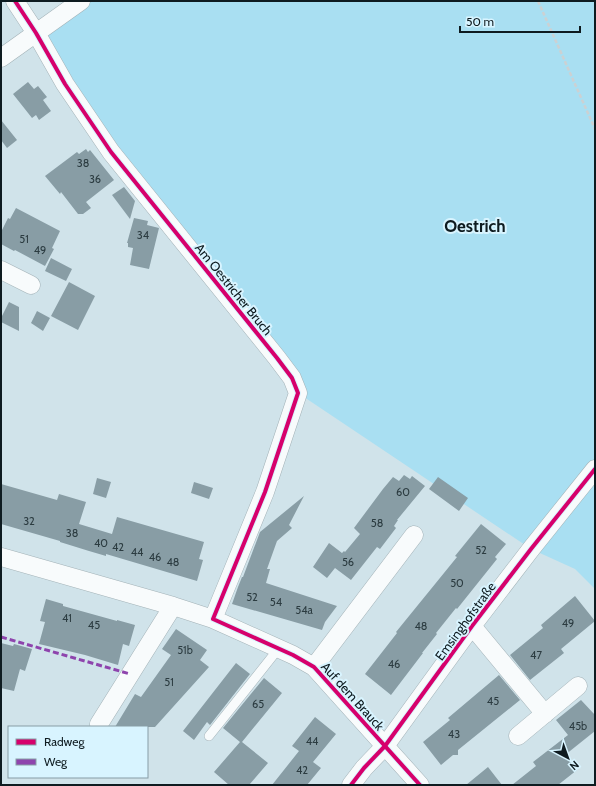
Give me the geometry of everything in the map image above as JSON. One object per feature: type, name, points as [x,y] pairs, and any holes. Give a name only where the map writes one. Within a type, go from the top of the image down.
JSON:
[{"type":"street","name":"Am Oestricher Bruch","points":[[15,1],[36,33],[65,84],[111,152],[277,358],[292,378],[298,393],[265,492],[214,619]]},
{"type":"street","points":[[1,58],[81,1]]},
{"type":"street","points":[[1,270],[31,286]]},
{"type":"street","name":"Emsinghofstraße","points":[[351,785],[364,768],[385,746],[472,626],[595,469]]},
{"type":"street","name":"Auf dem Brauck","points":[[314,667],[414,535]]},
{"type":"street","name":"Auf dem Brauck","points":[[1,557],[214,619],[293,655],[314,667],[420,785]]},
{"type":"street","points":[[99,724],[173,606]]},
{"type":"street","name":"Emsinghofstraße","points":[[472,626],[545,714]]},
{"type":"street","points":[[518,736],[578,686]]},
{"type":"lane","points":[[209,736],[279,648]]},
{"type":"path","points":[[538,1],[595,128]]},
{"type":"shaded area","points":[[81,1],[595,1],[595,589],[575,569],[531,549],[298,393],[161,215],[36,33]]},
{"type":"building","points":[[28,82],[34,89],[38,86],[47,97],[43,100],[51,111],[39,120],[36,115],[32,118],[13,94]]},
{"type":"building","points":[[1,120],[17,140],[7,148],[1,140]]},
{"type":"building","points":[[86,149],[88,152],[90,150],[114,180],[86,202],[91,208],[83,214],[78,214],[61,192],[60,194],[45,176],[77,152],[79,154]]},
{"type":"building","points":[[124,187],[135,201],[130,219],[112,195]]},
{"type":"building","points":[[16,208],[60,231],[52,248],[54,249],[45,266],[1,244],[1,232],[8,218],[10,219]]},
{"type":"building","points":[[134,218],[148,221],[147,225],[159,228],[149,269],[130,265],[133,248],[128,247],[127,243]]},
{"type":"building","points":[[51,258],[72,269],[66,281],[45,271]]},
{"type":"building","points":[[69,282],[95,296],[78,330],[51,316]]},
{"type":"building","points":[[9,302],[19,307],[19,331],[1,322],[1,318]]},
{"type":"building","points":[[37,311],[50,318],[43,331],[31,323]]},
{"type":"building","points":[[404,475],[410,479],[412,476],[425,486],[397,520],[394,526],[396,528],[380,549],[377,547],[351,580],[335,568],[327,578],[313,567],[329,543],[342,553],[344,551],[345,552],[360,534],[354,528],[383,489],[393,477],[399,481]]},
{"type":"building","points":[[438,477],[468,498],[459,511],[429,489]]},
{"type":"building","points":[[97,478],[111,482],[106,498],[93,494]]},
{"type":"building","points":[[194,482],[213,488],[209,499],[191,493]]},
{"type":"building","points":[[1,484],[57,500],[59,494],[86,502],[79,524],[112,534],[117,517],[204,542],[199,559],[203,560],[197,581],[106,554],[106,556],[1,524]]},
{"type":"building","points":[[304,496],[289,525],[292,528],[277,541],[267,569],[270,569],[266,583],[337,606],[325,622],[322,630],[232,604],[260,532]]},
{"type":"building","points":[[481,524],[506,544],[495,557],[497,559],[436,633],[437,634],[391,695],[365,674],[397,633],[396,632],[457,557],[455,556]]},
{"type":"building","points":[[575,596],[595,621],[561,649],[564,653],[530,680],[510,655],[543,628],[541,625]]},
{"type":"building","points":[[46,599],[63,604],[63,606],[135,625],[129,646],[123,644],[118,665],[39,644],[45,622],[40,621]]},
{"type":"building","points":[[176,629],[207,650],[200,660],[209,667],[155,727],[116,726],[135,694],[141,697],[171,655],[162,649]]},
{"type":"building","points":[[1,643],[13,646],[14,644],[32,649],[25,671],[20,669],[14,691],[1,688]]},
{"type":"building","points":[[236,663],[250,674],[210,725],[207,722],[194,740],[183,731]]},
{"type":"building","points":[[499,675],[520,700],[458,750],[458,755],[453,755],[441,765],[423,742],[450,720],[448,718]]},
{"type":"building","points":[[264,678],[282,693],[242,742],[268,763],[249,785],[229,785],[214,772],[240,742],[223,728]]},
{"type":"building","points":[[581,700],[595,715],[595,731],[565,755],[577,770],[558,785],[512,785],[536,766],[533,762],[568,735],[556,720]]},
{"type":"building","points":[[315,717],[336,734],[313,762],[321,768],[307,785],[272,785],[299,751],[292,746]]},
{"type":"building","points":[[488,767],[502,785],[466,785]]},
{"type":"marked path","points":[[1,637],[130,674]]},
{"type":"cycle path","points":[[15,1],[36,33],[65,84],[111,152],[277,358],[292,378],[298,393],[265,492],[213,619],[293,655],[314,667],[420,785]]},
{"type":"cycle path","points":[[351,785],[364,768],[385,746],[472,626],[595,469]]},
{"type":"district","name":"Oestrich","points":[[475,226]]}]
